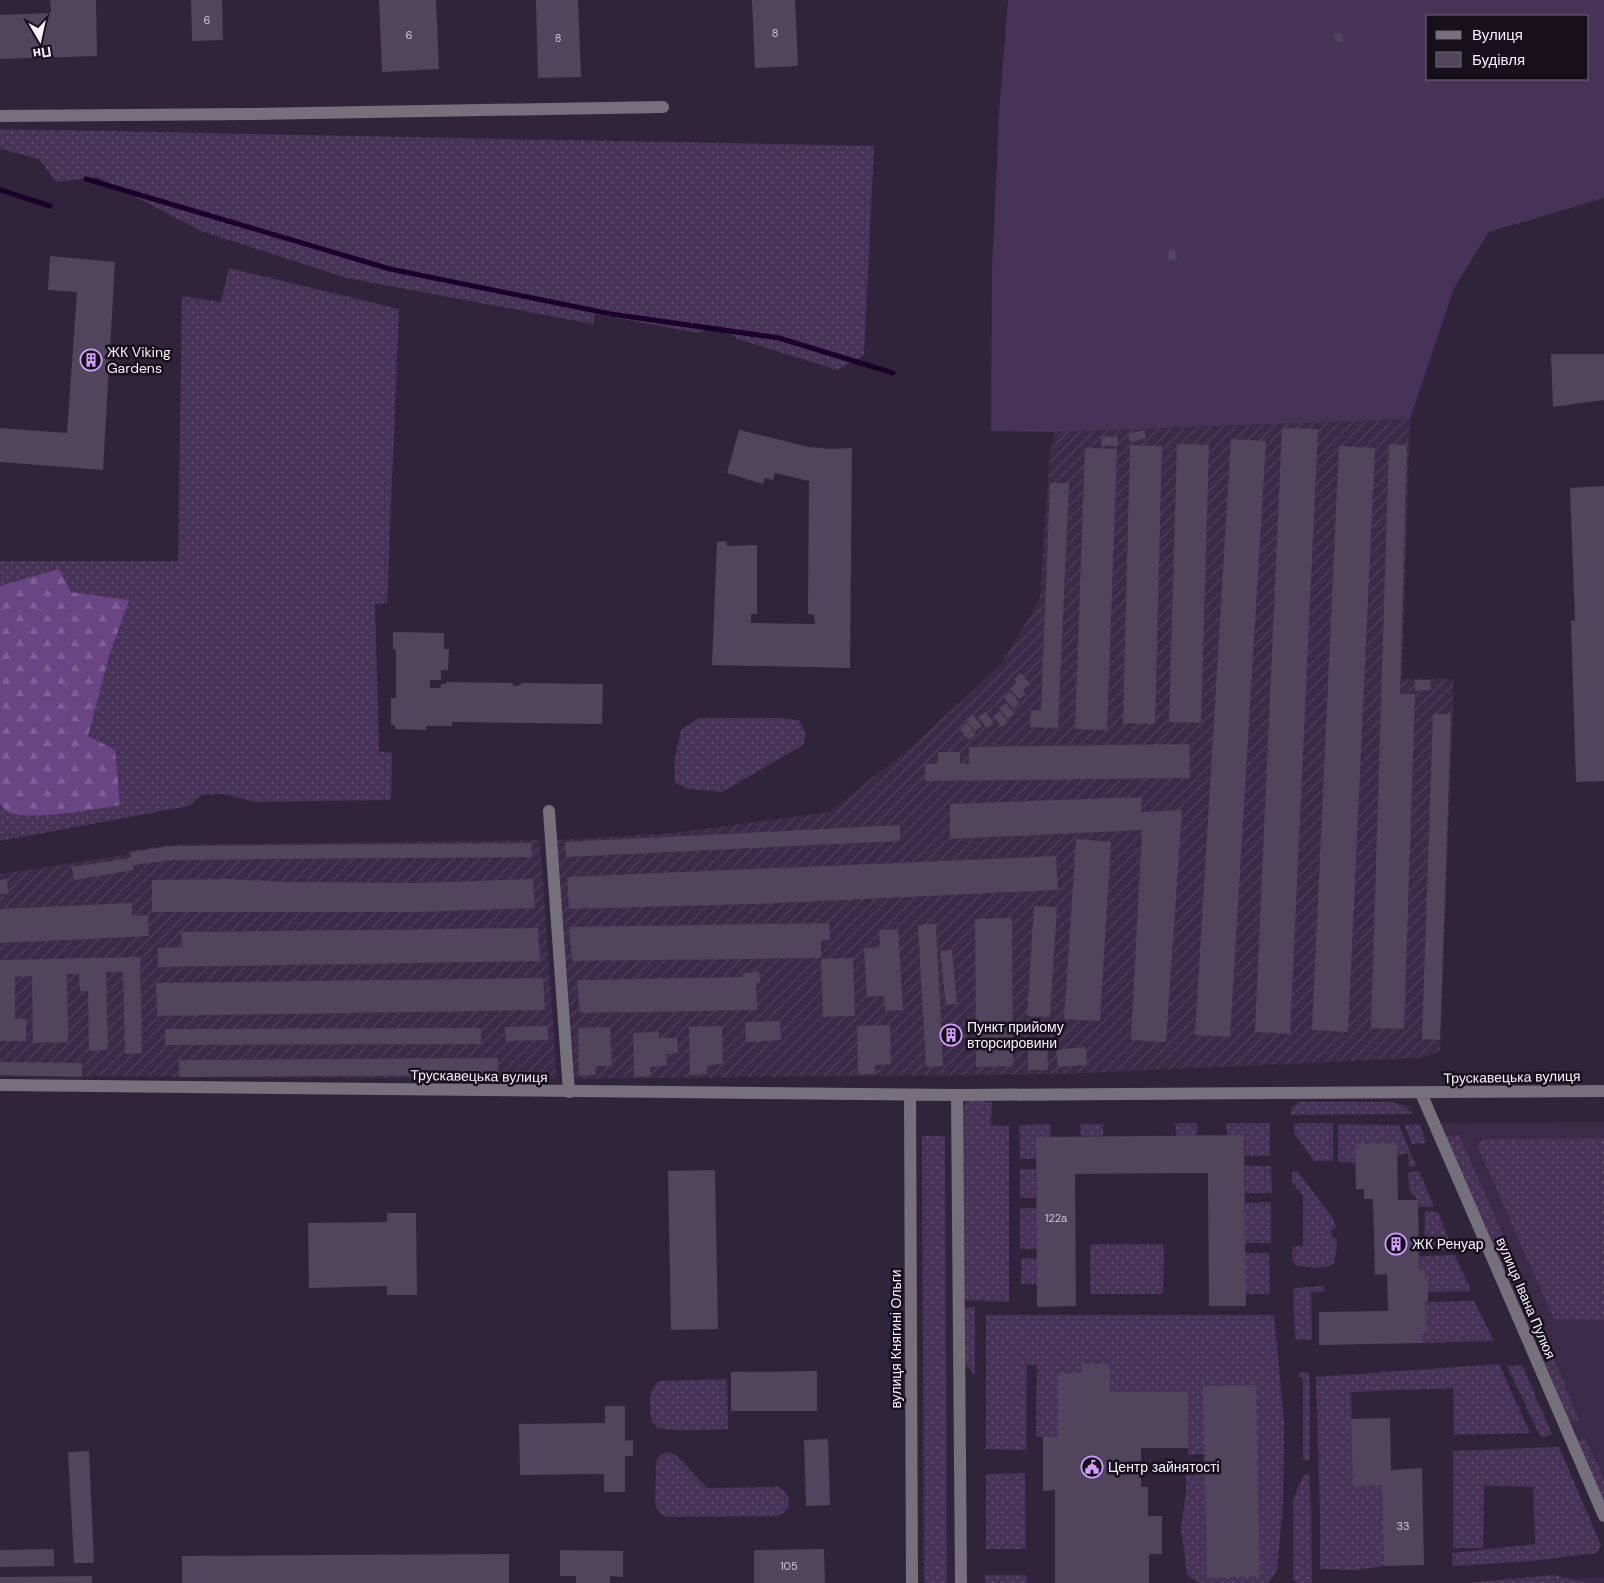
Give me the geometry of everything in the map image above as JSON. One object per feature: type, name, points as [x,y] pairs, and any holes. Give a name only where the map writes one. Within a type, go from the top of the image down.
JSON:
[{"type":"street","points":[[0,116],[260,114],[663,106]]},
{"type":"street","points":[[549,811],[569,1092]]},
{"type":"street","name":"Трускавецька вулиця","points":[[0,1085],[910,1095],[1421,1093],[1604,1090]]},
{"type":"street","name":"вулиця Івана Пулюя","points":[[1421,1093],[1604,1516]]},
{"type":"street","name":"вулиця Княгині Ольги","points":[[910,1095],[912,1583]]},
{"type":"street","points":[[957,1095],[961,1583]]},
{"type":"shaded area","points":[[1008,0],[1604,0],[1604,198],[1489,232],[1454,288],[1410,419],[1055,432],[991,431],[992,271],[999,115]]},
{"type":"shaded area","points":[[0,129],[874,146],[864,355],[837,370],[738,339],[717,325],[699,333],[595,314],[593,324],[347,278],[201,231],[97,177],[56,182],[39,159],[0,149]]},
{"type":"shaded area","points":[[229,268],[399,309],[387,603],[375,604],[379,751],[392,753],[391,800],[256,802],[223,794],[201,795],[189,806],[0,841],[0,561],[178,561],[182,296],[221,302]]},
{"type":"shaded area","points":[[1410,419],[1402,679],[1454,679],[1440,1052],[1419,1058],[1060,1074],[575,1079],[557,840],[675,833],[829,812],[914,745],[1002,663],[1040,598],[1050,452],[1055,432]]},
{"type":"shaded area","points":[[699,718],[778,718],[799,720],[806,734],[803,745],[722,792],[690,789],[675,783],[674,761],[681,730]]},
{"type":"shaded area","points":[[540,840],[557,1079],[0,1076],[0,874],[126,855],[129,851],[171,845]]},
{"type":"shaded area","points":[[968,1100],[992,1102],[991,1125],[1009,1126],[1009,1302],[964,1300],[960,1111]]},
{"type":"shaded area","points":[[1299,1102],[1389,1102],[1404,1105],[1413,1114],[1291,1115],[1292,1108]]},
{"type":"shaded area","points":[[1604,1122],[1604,1504],[1441,1123]]},
{"type":"shaded area","points":[[1175,1123],[1197,1123],[1197,1136],[1176,1136]]},
{"type":"shaded area","points":[[1226,1123],[1270,1123],[1270,1156],[1245,1156],[1244,1135],[1227,1135]]},
{"type":"shaded area","points":[[1294,1123],[1333,1123],[1333,1161],[1314,1161],[1294,1133]]},
{"type":"shaded area","points":[[1050,1124],[1051,1137],[1036,1137],[1036,1159],[1020,1159],[1019,1125]]},
{"type":"shaded area","points":[[1080,1124],[1103,1124],[1103,1136],[1081,1136]]},
{"type":"shaded area","points":[[1338,1124],[1399,1125],[1416,1166],[1409,1167],[1408,1153],[1356,1163],[1338,1162]]},
{"type":"shaded area","points":[[1420,1124],[1426,1143],[1412,1144],[1404,1125]]},
{"type":"shaded area","points":[[1459,1135],[1507,1244],[1510,1262],[1504,1268],[1496,1257],[1445,1137]]},
{"type":"shaded area","points":[[922,1136],[945,1136],[947,1583],[924,1583]]},
{"type":"shaded area","points":[[1604,1138],[1604,1320],[1554,1319],[1478,1147],[1478,1143],[1484,1139]]},
{"type":"shaded area","points":[[1245,1166],[1271,1166],[1272,1193],[1245,1193]]},
{"type":"shaded area","points":[[1020,1169],[1036,1169],[1036,1198],[1020,1198]]},
{"type":"shaded area","points":[[1297,1171],[1333,1218],[1336,1227],[1331,1231],[1332,1237],[1337,1238],[1335,1259],[1332,1265],[1327,1267],[1299,1266],[1295,1265],[1292,1259],[1293,1247],[1303,1245],[1303,1195],[1292,1182],[1292,1172]]},
{"type":"shaded area","points":[[1419,1171],[1434,1207],[1418,1207],[1418,1200],[1409,1189],[1408,1173]]},
{"type":"shaded area","points":[[1271,1202],[1271,1243],[1245,1243],[1245,1203]]},
{"type":"shaded area","points":[[1020,1208],[1037,1208],[1037,1249],[1020,1249]]},
{"type":"shaded area","points":[[1425,1211],[1438,1212],[1453,1250],[1424,1251]]},
{"type":"shaded area","points":[[1092,1244],[1162,1244],[1164,1248],[1163,1292],[1160,1294],[1092,1294],[1090,1290],[1090,1247]]},
{"type":"shaded area","points":[[1245,1253],[1269,1253],[1270,1294],[1245,1294]]},
{"type":"shaded area","points":[[1455,1255],[1471,1291],[1428,1292],[1428,1279],[1425,1279],[1425,1270],[1419,1270],[1419,1256]]},
{"type":"shaded area","points":[[1021,1258],[1037,1258],[1037,1284],[1021,1284]]},
{"type":"shaded area","points":[[1324,1286],[1325,1291],[1311,1292],[1312,1340],[1295,1339],[1293,1291],[1295,1288]]},
{"type":"shaded area","points":[[1474,1301],[1494,1341],[1422,1343],[1422,1331],[1427,1330],[1425,1302]]},
{"type":"shaded area","points":[[975,1307],[975,1376],[963,1361],[963,1308]]},
{"type":"shaded area","points":[[986,1315],[1274,1315],[1284,1423],[1283,1504],[1277,1571],[1268,1583],[1199,1583],[1187,1575],[1181,1528],[1186,1491],[1186,1466],[1205,1463],[1204,1454],[1188,1455],[1188,1392],[1110,1392],[1110,1364],[1082,1364],[1082,1373],[1058,1373],[1058,1437],[1036,1437],[1037,1365],[1027,1365],[1026,1450],[986,1449]]},
{"type":"shaded area","points":[[1543,1341],[1549,1346],[1579,1421],[1569,1422],[1540,1350]]},
{"type":"shaded area","points":[[1499,1364],[1530,1433],[1454,1435],[1453,1388],[1351,1392],[1353,1485],[1382,1485],[1384,1566],[1356,1570],[1320,1569],[1316,1377]]},
{"type":"shaded area","points":[[1522,1365],[1552,1434],[1541,1438],[1507,1366]]},
{"type":"shaded area","points":[[1301,1372],[1308,1373],[1310,1378],[1309,1461],[1303,1460],[1303,1379],[1298,1376]]},
{"type":"shaded area","points":[[727,1379],[728,1429],[671,1430],[657,1427],[653,1423],[650,1412],[651,1395],[659,1381]]},
{"type":"shaded area","points":[[1585,1439],[1604,1479],[1604,1505],[1575,1440]]},
{"type":"shaded area","points":[[1559,1447],[1601,1545],[1597,1553],[1531,1561],[1453,1566],[1452,1553],[1535,1544],[1533,1487],[1484,1486],[1483,1548],[1453,1548],[1453,1451]]},
{"type":"shaded area","points":[[666,1452],[676,1455],[707,1488],[778,1487],[786,1494],[789,1502],[788,1506],[778,1516],[666,1517],[659,1512],[655,1504],[656,1463],[659,1456]]},
{"type":"shaded area","points":[[1025,1473],[1026,1549],[986,1549],[986,1474]]},
{"type":"shaded area","points":[[1309,1473],[1312,1583],[1297,1583],[1293,1579],[1293,1499],[1304,1475]]},
{"type":"shaded area","points":[[985,1575],[1027,1575],[1027,1583],[985,1583]]},
{"type":"shaded area","points":[[1554,1575],[1587,1583],[1466,1583]]},
{"type":"shaded area","points":[[1604,1577],[1604,1583],[1508,1583]]},
{"type":"green space","points":[[59,569],[71,592],[129,600],[109,656],[88,736],[115,750],[120,805],[62,814],[18,815],[8,812],[0,804],[0,586]]},
{"type":"building","points":[[50,0],[96,0],[97,56],[0,59],[0,15],[51,13]]},
{"type":"building","points":[[191,0],[222,0],[223,40],[192,41]]},
{"type":"building","points":[[379,0],[436,0],[439,69],[382,72]]},
{"type":"building","points":[[536,0],[578,0],[581,77],[538,78]]},
{"type":"building","points":[[752,0],[795,0],[798,66],[755,68]]},
{"type":"building","points":[[1342,33],[1343,41],[1336,42],[1334,34]]},
{"type":"building","points":[[1174,248],[1177,259],[1169,261],[1167,251]]},
{"type":"building","name":"ЖК Viking Gardens","points":[[50,256],[115,262],[103,470],[0,462],[0,428],[67,433],[77,292],[48,290]]},
{"type":"building","points":[[1551,354],[1604,354],[1604,400],[1553,407]]},
{"type":"building","points":[[1282,428],[1318,429],[1290,1034],[1255,1032]]},
{"type":"building","points":[[739,430],[809,447],[852,448],[850,668],[712,665],[717,542],[726,541],[727,546],[757,545],[757,614],[751,614],[751,623],[815,624],[814,615],[808,614],[809,481],[775,473],[773,480],[765,478],[763,484],[727,473]]},
{"type":"building","points":[[1144,430],[1146,438],[1130,442],[1128,434]]},
{"type":"building","points":[[1102,436],[1118,437],[1118,446],[1101,445]]},
{"type":"building","points":[[1231,439],[1266,441],[1230,1037],[1195,1035]]},
{"type":"building","points":[[1177,444],[1209,445],[1201,723],[1169,722]]},
{"type":"building","points":[[1389,444],[1407,445],[1400,694],[1415,694],[1404,1029],[1371,1028]]},
{"type":"building","points":[[1130,445],[1162,446],[1155,724],[1123,723]]},
{"type":"building","points":[[1339,446],[1375,448],[1348,1032],[1312,1030]]},
{"type":"building","points":[[1085,448],[1117,449],[1107,730],[1075,729]]},
{"type":"building","points":[[1050,483],[1069,483],[1058,728],[1030,727],[1031,710],[1041,711]]},
{"type":"building","points":[[1604,486],[1604,781],[1576,782],[1571,621],[1575,621],[1570,488]]},
{"type":"building","points":[[393,632],[444,633],[444,649],[449,649],[448,670],[441,670],[441,680],[430,680],[430,688],[441,688],[441,684],[446,684],[446,682],[513,683],[513,686],[521,685],[521,683],[603,684],[602,724],[452,722],[452,726],[426,726],[426,730],[395,729],[395,725],[391,725],[391,698],[396,698],[396,650],[393,649]]},
{"type":"building","points":[[1021,673],[1030,684],[1022,690],[1026,694],[1019,699],[1010,689],[1017,683],[1014,679]]},
{"type":"building","points":[[1415,680],[1430,680],[1431,690],[1415,691]]},
{"type":"building","points":[[1011,692],[1019,703],[1013,709],[1004,697]]},
{"type":"building","points":[[1006,703],[1015,714],[1008,719],[999,708]]},
{"type":"building","points":[[1000,711],[1008,722],[1002,727],[993,716]]},
{"type":"building","points":[[985,712],[994,723],[987,728],[978,717]]},
{"type":"building","points":[[1433,714],[1451,714],[1440,1040],[1422,1039]]},
{"type":"building","points":[[973,715],[982,726],[975,731],[966,720]]},
{"type":"building","points":[[967,723],[976,734],[969,740],[960,729]]},
{"type":"building","points":[[1189,744],[1190,778],[925,781],[925,764],[938,764],[938,752],[960,752],[960,763],[969,764],[969,747]]},
{"type":"building","points":[[1142,797],[1141,812],[1182,810],[1166,1042],[1131,1040],[1142,830],[950,839],[950,804]]},
{"type":"building","points":[[900,825],[900,841],[566,857],[565,842]]},
{"type":"building","points":[[1076,839],[1111,842],[1100,1021],[1064,1019]]},
{"type":"building","points":[[531,843],[532,857],[174,860],[133,865],[134,870],[74,880],[72,867],[131,858],[130,852],[171,846]]},
{"type":"building","points":[[1056,856],[1058,890],[757,904],[569,909],[567,877]]},
{"type":"building","points":[[7,879],[8,893],[0,894],[0,880]]},
{"type":"building","points":[[227,879],[287,882],[417,883],[533,879],[535,908],[419,912],[152,912],[152,880]]},
{"type":"building","points":[[132,903],[132,916],[148,915],[149,936],[0,943],[0,909]]},
{"type":"building","points":[[1034,906],[1057,907],[1050,1017],[1027,1016]]},
{"type":"building","points":[[1012,918],[1013,1066],[976,1067],[975,919]]},
{"type":"building","points":[[829,923],[830,940],[821,940],[821,958],[572,961],[569,927]]},
{"type":"building","points":[[936,924],[943,1066],[926,1067],[918,925]]},
{"type":"building","points":[[538,928],[540,961],[158,967],[158,948],[182,947],[181,932]]},
{"type":"building","points":[[898,929],[903,1010],[885,1011],[884,996],[867,997],[864,948],[880,947],[879,930]]},
{"type":"building","points":[[952,950],[957,1004],[946,1005],[940,951]]},
{"type":"building","points":[[140,957],[142,1053],[125,1054],[123,972],[106,972],[108,1050],[89,1051],[88,991],[80,991],[79,974],[67,974],[68,1042],[33,1043],[32,976],[15,977],[15,1019],[26,1019],[26,1041],[0,1041],[0,960]]},
{"type":"building","points":[[853,958],[855,1016],[823,1017],[821,959]]},
{"type":"building","points":[[759,972],[760,983],[756,983],[757,1010],[580,1013],[577,980],[743,977],[743,973]]},
{"type":"building","points":[[543,978],[545,1010],[157,1016],[156,983]]},
{"type":"building","points":[[780,1021],[781,1040],[746,1042],[745,1022]]},
{"type":"building","points":[[890,1025],[891,1064],[875,1065],[875,1074],[858,1074],[857,1026]]},
{"type":"building","points":[[548,1026],[548,1040],[506,1041],[505,1027]]},
{"type":"building","points":[[722,1026],[723,1064],[707,1065],[707,1074],[690,1075],[689,1027]]},
{"type":"building","points":[[610,1027],[612,1066],[595,1066],[596,1075],[579,1076],[578,1028]]},
{"type":"building","points":[[481,1028],[481,1044],[165,1045],[165,1029]]},
{"type":"building","name":"Пункт прийому вторсировини","points":[[945,1030],[956,1030],[956,1040],[945,1040]]},
{"type":"building","points":[[659,1032],[659,1038],[677,1038],[678,1053],[666,1054],[667,1066],[650,1067],[651,1076],[634,1077],[633,1033]]},
{"type":"building","points":[[1047,1045],[1048,1070],[1028,1070],[1028,1046]]},
{"type":"building","points":[[1086,1047],[1087,1065],[1058,1067],[1056,1050]]},
{"type":"building","points":[[498,1058],[498,1075],[179,1077],[179,1060]]},
{"type":"building","points":[[0,1062],[82,1063],[82,1077],[0,1075]]},
{"type":"building","points":[[1244,1135],[1246,1306],[1209,1306],[1208,1173],[1180,1173],[1075,1174],[1076,1306],[1037,1307],[1036,1137]]},
{"type":"building","name":"ЖК Ренуар","points":[[1397,1143],[1398,1200],[1418,1200],[1419,1270],[1425,1270],[1425,1279],[1428,1279],[1428,1301],[1425,1302],[1427,1331],[1422,1331],[1422,1343],[1319,1345],[1319,1312],[1388,1311],[1387,1274],[1375,1275],[1373,1199],[1364,1199],[1364,1189],[1356,1189],[1355,1144]]},
{"type":"building","points":[[715,1170],[718,1329],[671,1330],[668,1171]]},
{"type":"building","points":[[387,1213],[416,1213],[417,1295],[387,1295],[387,1286],[309,1288],[308,1223],[387,1222]]},
{"type":"building","name":"Центр зайнятості","points":[[1082,1364],[1110,1364],[1110,1392],[1188,1392],[1188,1448],[1141,1448],[1141,1487],[1148,1487],[1148,1516],[1162,1516],[1162,1554],[1149,1554],[1149,1583],[1055,1583],[1055,1490],[1043,1491],[1043,1437],[1058,1437],[1058,1373],[1082,1373]]},
{"type":"building","points":[[817,1371],[817,1411],[731,1411],[731,1372]]},
{"type":"building","points":[[1256,1385],[1260,1576],[1207,1578],[1203,1386]]},
{"type":"building","points":[[605,1406],[625,1406],[625,1441],[633,1440],[633,1456],[625,1456],[625,1492],[604,1492],[604,1474],[520,1475],[519,1424],[605,1423]]},
{"type":"building","points":[[1390,1418],[1391,1470],[1422,1468],[1424,1565],[1384,1566],[1382,1485],[1353,1486],[1351,1419]]},
{"type":"building","points":[[828,1439],[830,1505],[806,1506],[804,1440]]},
{"type":"building","points":[[89,1451],[94,1563],[74,1563],[68,1452]]},
{"type":"building","points":[[54,1549],[54,1566],[0,1567],[0,1550]]},
{"type":"building","points":[[824,1549],[825,1583],[754,1583],[754,1550]]},
{"type":"building","points":[[560,1550],[623,1551],[623,1577],[610,1576],[610,1583],[576,1583],[576,1576],[560,1576]]},
{"type":"building","points":[[509,1554],[509,1583],[182,1583],[182,1556]]},
{"type":"building","points":[[92,1576],[92,1583],[0,1583],[0,1577]]},
{"type":"waterway","points":[[86,179],[390,269],[611,314],[779,338],[893,373]]},
{"type":"waterway","points":[[0,190],[50,206]]},
{"type":"place","name":"ЖК Viking Gardens","points":[[91,360]]},
{"type":"place","name":"Пункт прийому вторсировини","points":[[951,1035]]},
{"type":"place","name":"ЖК Ренуар","points":[[1396,1244]]},
{"type":"place","name":"Центр зайнятості","points":[[1092,1467]]}]
